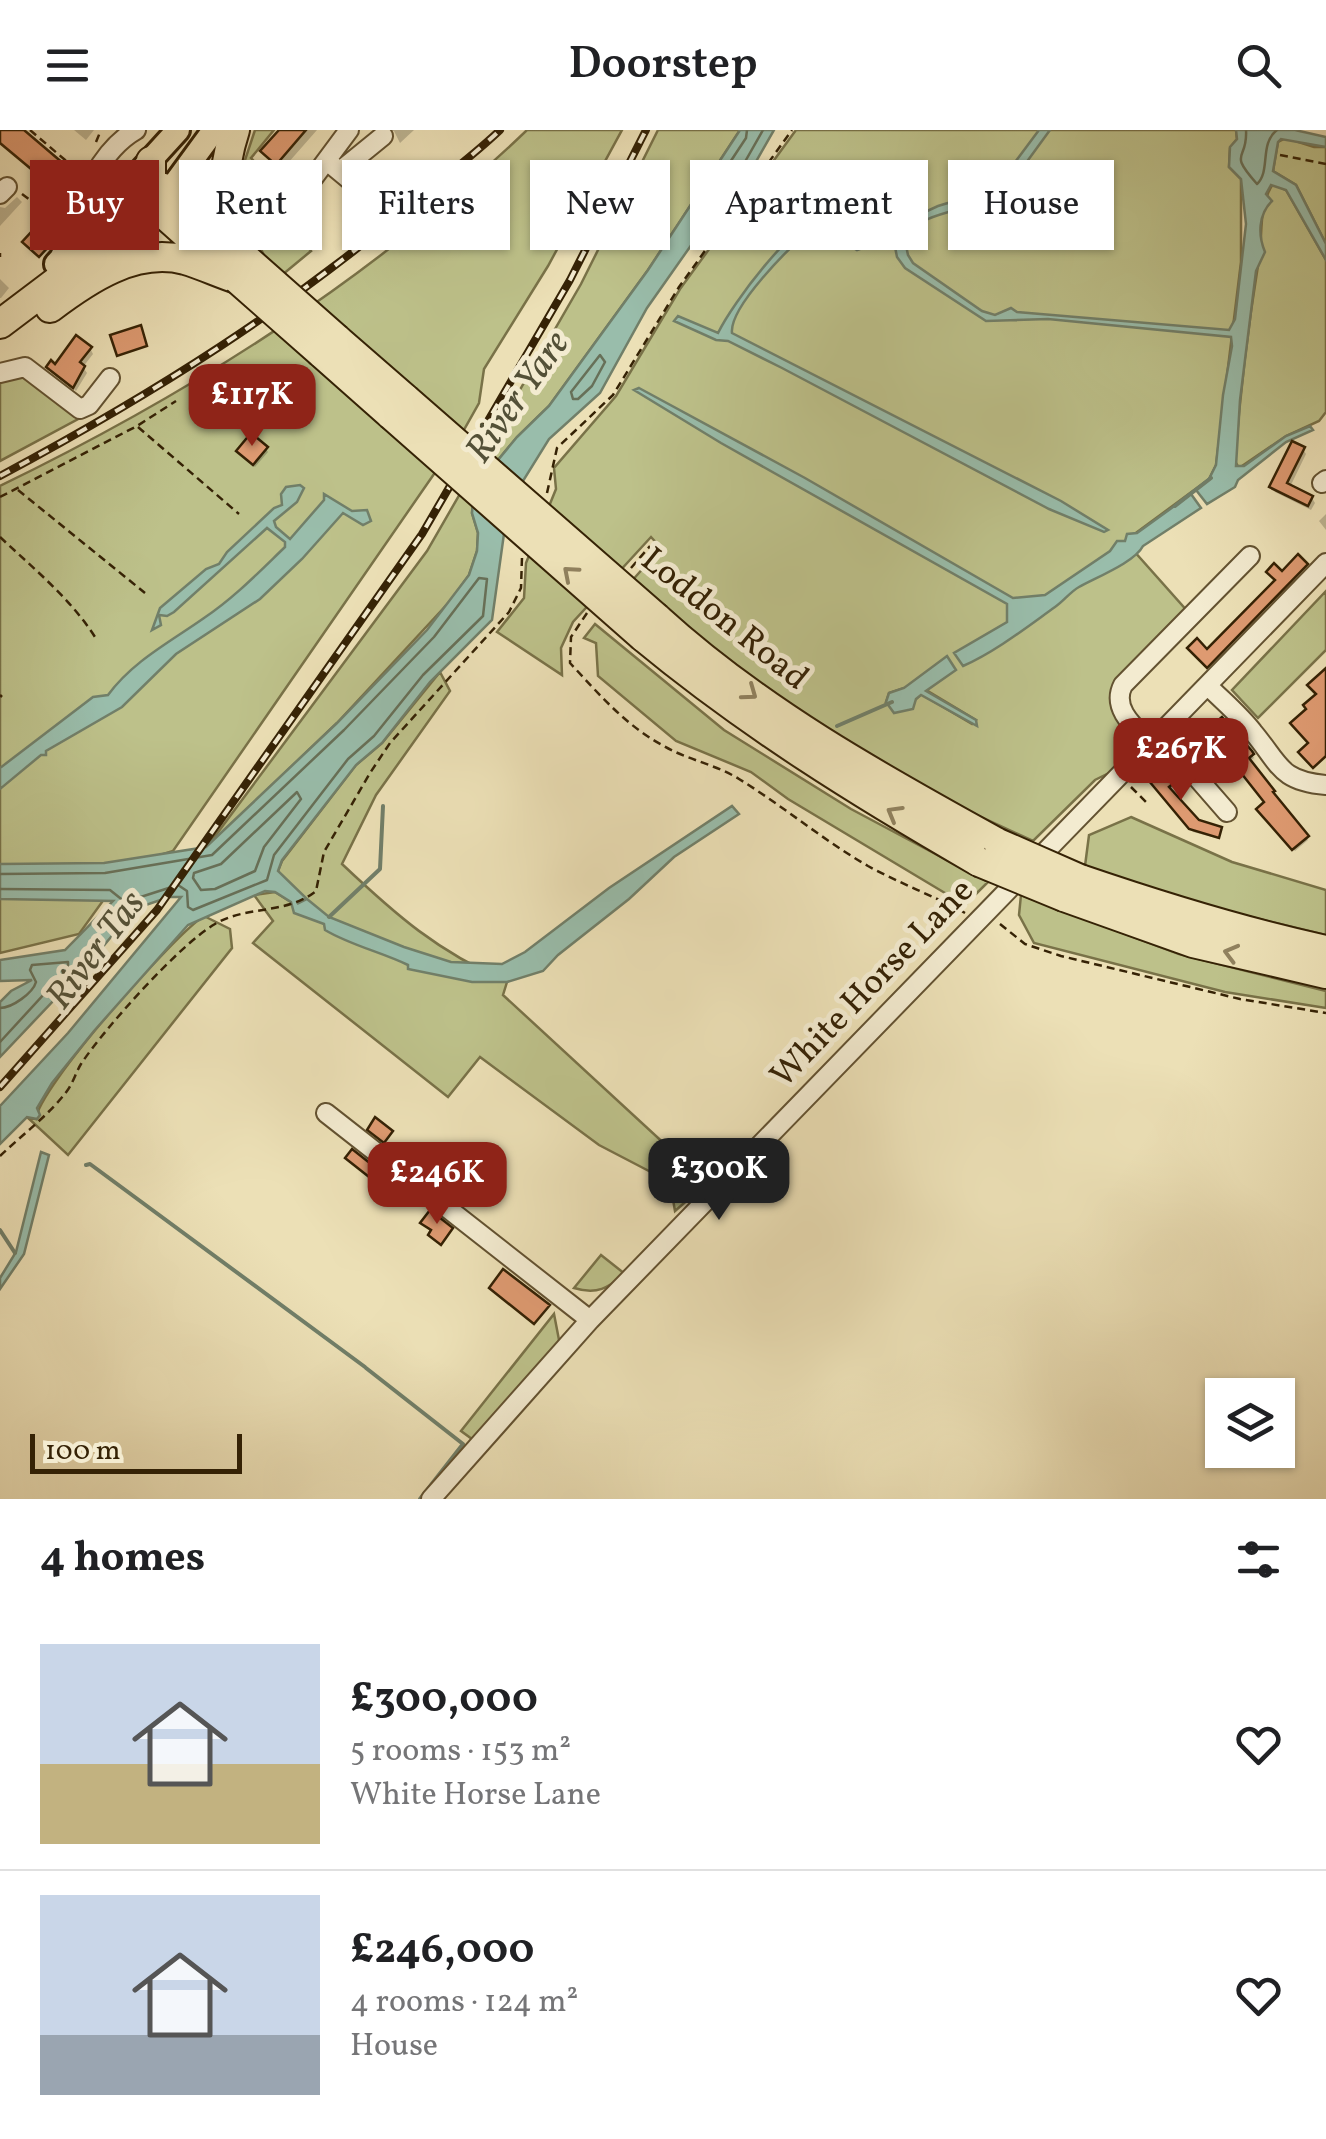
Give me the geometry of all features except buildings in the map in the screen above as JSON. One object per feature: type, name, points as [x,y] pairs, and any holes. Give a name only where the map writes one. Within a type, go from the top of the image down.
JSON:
[{"type":"highway","points":[[235,130],[225,175],[224,208],[240,267]]},
{"type":"highway","name":"Loddon Road","points":[[159,189],[240,267],[650,628],[807,734],[988,852],[1193,943],[1326,974]]},
{"type":"highway","points":[[7,319],[91,250]]},
{"type":"highway","name":"Loddon Road","points":[[0,341],[112,268],[162,258],[240,267]]},
{"type":"highway","name":"Loddon Road","points":[[1072,888],[1326,950]]},
{"type":"main road","points":[[159,182],[178,130]]},
{"type":"main road","points":[[159,185],[214,130]]},
{"type":"main road","points":[[7,319],[56,264],[74,250]]},
{"type":"main road","points":[[79,286],[107,250]]},
{"type":"street","points":[[56,264],[104,160],[118,140],[136,130]]},
{"type":"street","points":[[334,166],[349,130]]},
{"type":"street","points":[[322,177],[382,136]]},
{"type":"street","points":[[334,166],[342,173]]},
{"type":"street","points":[[0,373],[25,368],[80,410],[90,405],[110,378]]},
{"type":"street","points":[[1227,812],[1122,711],[1118,701],[1122,685],[1250,556]]},
{"type":"street","name":"White Horse Lane","points":[[431,1499],[590,1320],[1326,564]]},
{"type":"street","points":[[1208,686],[1254,733],[1287,776],[1326,785]]},
{"type":"street","points":[[326,1113],[590,1320]]},
{"type":"path","points":[[30,130],[65,160]]},
{"type":"path","points":[[549,487],[557,448],[613,395],[678,288],[792,130]]},
{"type":"path","points":[[1280,156],[1326,164]]},
{"type":"path","points":[[0,497],[137,426],[176,401]]},
{"type":"path","points":[[137,426],[239,514]]},
{"type":"path","points":[[16,489],[145,593]]},
{"type":"path","points":[[0,537],[61,593],[94,638]]},
{"type":"path","points":[[629,570],[650,546]]},
{"type":"path","points":[[0,1156],[68,1090],[81,1064],[123,1012],[216,923],[259,910],[292,906],[316,891],[324,852],[370,773],[390,744],[508,612],[521,588],[522,555]]},
{"type":"path","points":[[596,604],[571,636],[570,663],[595,694],[661,745],[741,780],[867,865],[984,917],[1033,948],[1222,995],[1326,1013]]},
{"type":"path","points":[[1120,774],[1149,805]]},
{"type":"green space","points":[[255,130],[274,130],[253,160],[245,160]]},
{"type":"green space","points":[[527,130],[622,130],[606,160],[530,160],[530,250],[557,250],[484,369],[479,403],[461,435],[173,851],[140,861],[115,884],[79,934],[0,953],[0,486],[211,371],[278,329],[386,250],[510,250],[510,160],[494,160]]},
{"type":"green space","points":[[658,130],[740,130],[720,160],[690,160],[690,206],[670,237],[670,160],[643,160]]},
{"type":"green space","points":[[796,130],[1236,130],[1229,167],[1241,179],[1241,262],[1216,465],[1209,479],[1125,541],[1189,613],[1116,686],[1143,740],[1119,768],[1095,780],[1033,841],[929,793],[808,722],[630,583],[661,548],[651,537],[573,622],[561,648],[562,675],[497,632],[524,598],[526,563],[556,489],[554,468],[616,396],[680,289],[708,250],[928,250],[928,160],[774,160]],"holes":[[[904,688],[926,690],[976,720],[972,724],[921,694],[916,699],[886,702],[889,693]]]},
{"type":"green space","points":[[1286,138],[1326,147],[1326,244],[1296,185],[1273,171],[1278,142]]},
{"type":"green space","points":[[1273,184],[1286,190],[1326,260],[1326,412],[1319,421],[1286,436],[1239,468],[1235,461],[1245,360],[1263,211]]},
{"type":"green space","points":[[261,250],[310,250],[311,251],[276,280]]},
{"type":"green space","points":[[598,250],[661,250],[549,406],[474,489],[472,513],[478,533],[477,551],[469,575],[452,599],[337,723],[207,847],[427,551]]},
{"type":"green space","points":[[24,371],[80,418],[0,461],[0,380]]},
{"type":"green space","points":[[1326,591],[1326,650],[1258,718],[1232,690]]},
{"type":"green space","points":[[595,624],[724,730],[851,809],[988,882],[965,905],[788,799],[751,772],[676,741],[598,676],[596,643],[584,638]]},
{"type":"green space","points":[[440,672],[450,691],[376,795],[342,864],[419,931],[459,958],[507,982],[503,995],[707,1183],[675,1211],[670,1182],[599,1145],[480,1057],[448,1097],[253,943],[273,921],[254,895],[275,892],[291,902],[278,871],[282,861],[356,765],[382,743]]},
{"type":"green space","points":[[1131,817],[1232,862],[1326,890],[1326,935],[1198,904],[1085,866],[1089,835]]},
{"type":"green space","points":[[1021,895],[1179,954],[1326,991],[1326,1008],[1225,992],[1034,943],[1019,915]]},
{"type":"green space","points":[[204,916],[230,929],[232,948],[68,1155],[27,1117],[36,1119],[42,1102],[82,1046],[166,951]]},
{"type":"green space","points":[[601,1255],[625,1274],[602,1289],[574,1288]]},
{"type":"green space","points":[[554,1314],[560,1345],[472,1439],[461,1431]]},
{"type":"water","points":[[740,130],[774,130],[757,160],[720,160]]},
{"type":"water","points":[[1039,130],[1050,130],[1028,160],[1017,160]]},
{"type":"water","points":[[1236,130],[1295,130],[1326,137],[1326,147],[1281,139],[1278,142],[1273,171],[1296,185],[1326,244],[1326,260],[1286,190],[1271,185],[1266,194],[1272,201],[1261,225],[1265,252],[1256,271],[1236,466],[1244,466],[1286,436],[1310,426],[1313,430],[1286,442],[1238,480],[1235,487],[1207,504],[1196,490],[1209,479],[1216,465],[1231,337],[1048,319],[986,321],[905,268],[896,250],[907,250],[913,263],[982,311],[995,315],[1011,308],[1017,312],[1229,330],[1235,319],[1246,224],[1241,179],[1229,167],[1230,147],[1237,139]]},
{"type":"water","points":[[948,203],[948,212],[928,219],[928,211]]},
{"type":"water","name":"River Tas","points":[[690,206],[690,247],[647,308],[600,393],[549,439],[508,505],[492,620],[430,682],[382,743],[356,765],[282,860],[278,871],[306,898],[297,904],[307,899],[329,917],[451,962],[502,964],[525,952],[609,888],[732,806],[739,814],[674,857],[543,971],[507,982],[472,982],[408,969],[408,965],[345,940],[325,930],[324,924],[294,913],[291,902],[275,892],[265,891],[188,925],[52,1083],[37,1108],[37,1119],[27,1117],[0,1144],[0,1106],[68,1033],[181,897],[134,909],[92,960],[0,1057],[0,1002],[32,980],[0,981],[0,960],[65,950],[113,901],[0,899],[0,864],[104,863],[206,847],[337,723],[427,630],[469,575],[477,551],[478,533],[472,513],[474,489],[549,406],[661,250],[670,250],[670,237]]},
{"type":"water","points":[[779,250],[788,250],[750,293],[732,333],[1061,501],[1108,530],[1104,532],[1049,509],[782,368],[728,341],[716,340],[674,321],[678,316],[718,333],[750,284]]},
{"type":"water","points":[[639,388],[1013,598],[1045,595],[1110,551],[1117,541],[1125,541],[1127,534],[1137,533],[1191,494],[1201,508],[1124,563],[1076,589],[1010,639],[963,666],[954,653],[1007,622],[1007,604],[721,443],[634,390]]},
{"type":"water","points":[[286,487],[304,488],[297,502],[274,521],[290,539],[324,500],[324,494],[352,511],[367,510],[371,521],[363,525],[343,513],[260,599],[176,654],[122,707],[46,751],[46,755],[0,789],[0,768],[93,697],[108,695],[140,662],[226,602],[285,547],[285,542],[267,528],[174,612],[159,615],[161,625],[152,630],[160,608],[206,569],[219,564],[227,552],[282,505],[281,494]]},
{"type":"water","points":[[947,656],[956,670],[926,691],[976,720],[977,726],[921,695],[913,709],[894,713],[886,702],[889,693],[904,688]]},
{"type":"water","points":[[41,1152],[49,1155],[24,1254],[0,1289],[0,1278],[16,1252]]},
{"type":"waterway","points":[[1175,506],[1211,478]]},
{"type":"waterway","points":[[837,726],[892,702]]},
{"type":"waterway","points":[[329,917],[380,869],[383,806]]},
{"type":"waterway","name":"River Tas","points":[[77,978],[92,960]]},
{"type":"waterway","points":[[86,1165],[90,1164],[365,1367]]},
{"type":"waterway","points":[[0,1230],[15,1253]]},
{"type":"waterway","points":[[366,1368],[463,1444],[420,1499]]},
{"type":"railway","points":[[0,476],[220,347],[374,235],[500,130]]},
{"type":"railway","points":[[0,1087],[157,910],[422,534],[570,280],[646,130]]},
{"type":"water label","name":"River Yare","points":[[519,398]]}]
